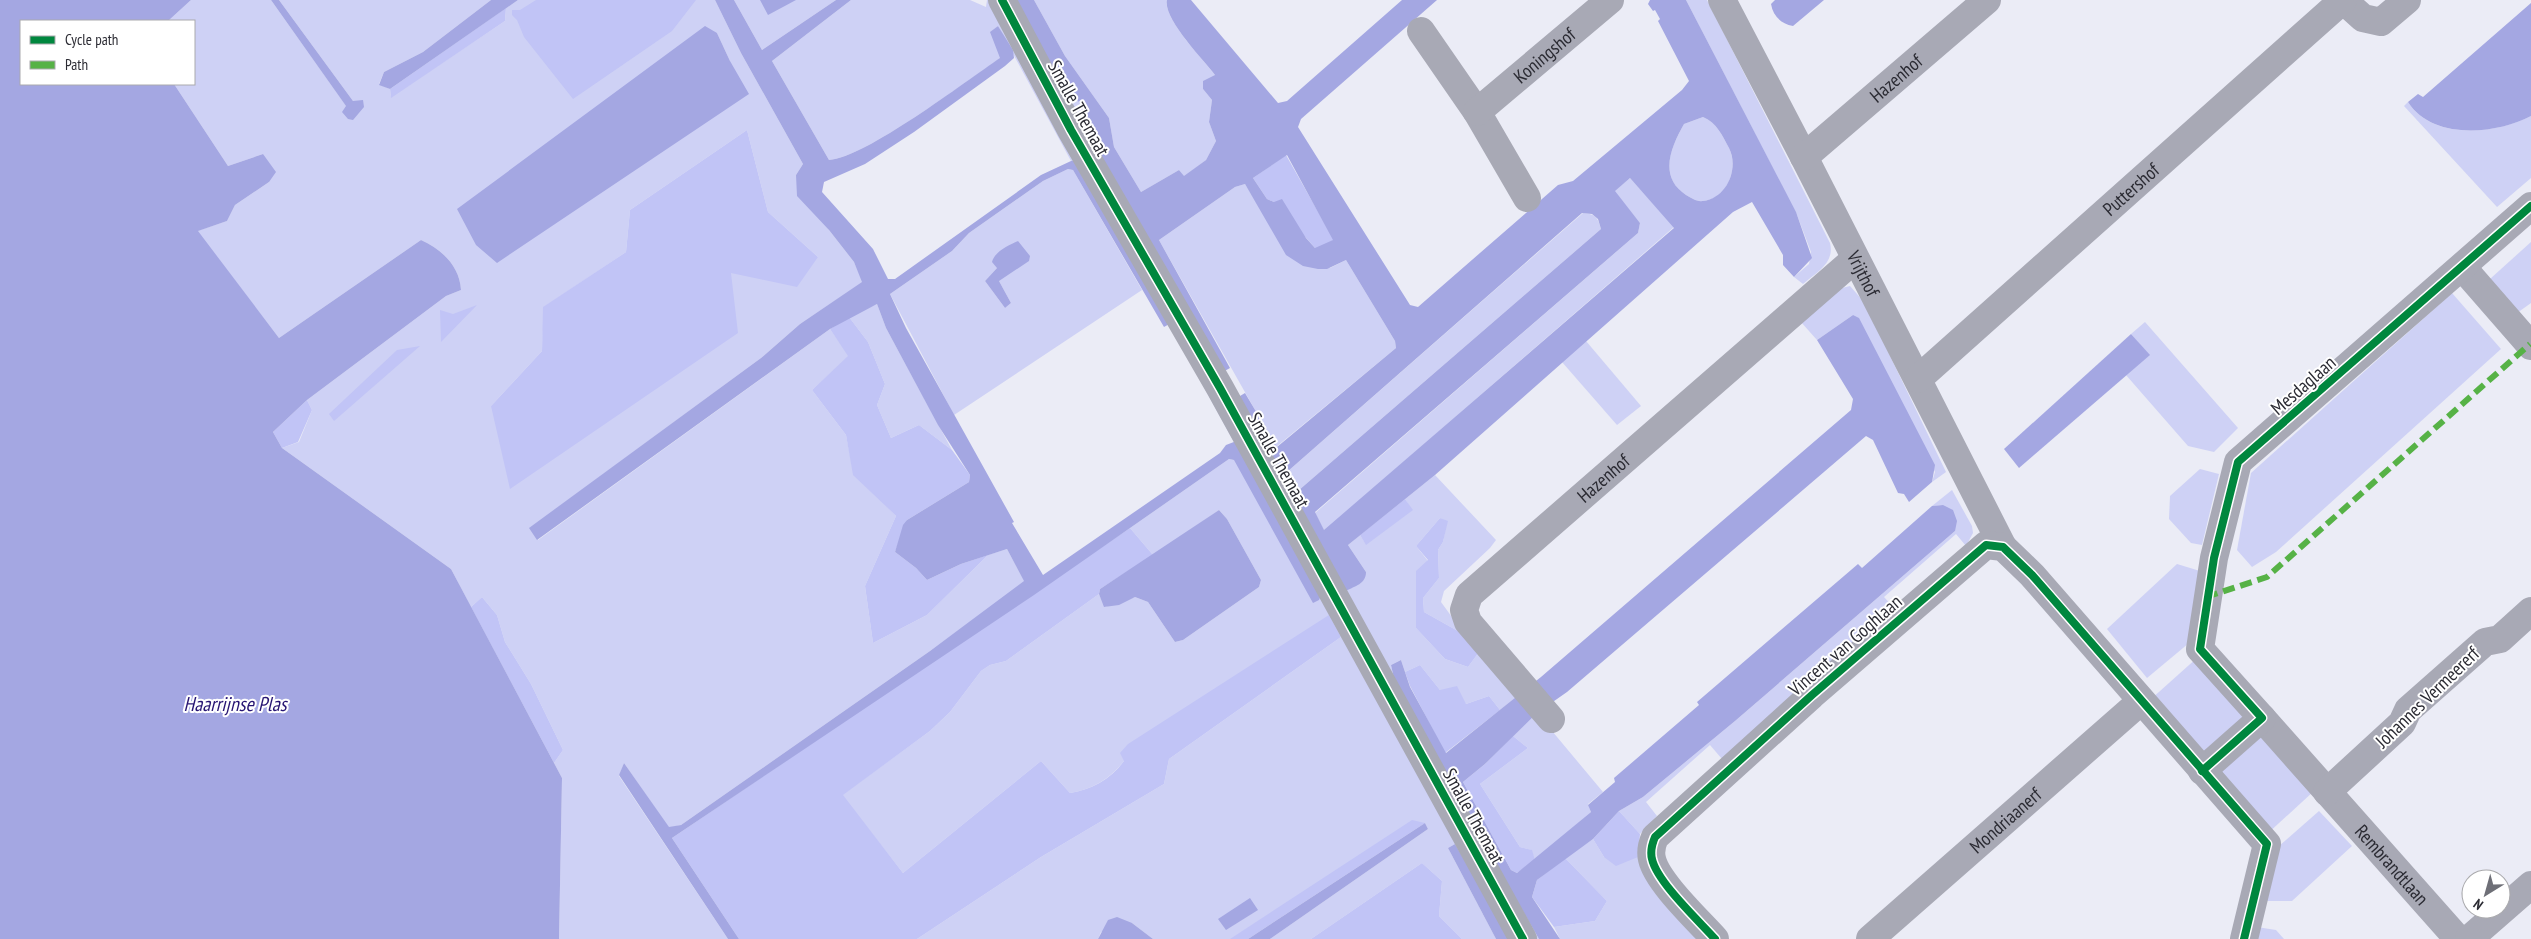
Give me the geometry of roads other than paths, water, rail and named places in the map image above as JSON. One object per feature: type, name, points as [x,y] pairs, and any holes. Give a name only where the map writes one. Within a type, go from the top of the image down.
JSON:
[{"type":"street","name":"Smalle Themaat","points":[[1002,0],[1071,130],[1225,396],[1523,939]]},
{"type":"street","name":"Koningshof","points":[[1477,112],[1610,0]]},
{"type":"street","name":"Vrijthof","points":[[1722,0],[2003,547]]},
{"type":"street","name":"Hazenhof","points":[[1804,157],[1987,0]]},
{"type":"street","points":[[2343,0],[2363,18],[2381,22],[2407,0]]},
{"type":"street","name":"Puttershof","points":[[1918,379],[2343,0]]},
{"type":"street","points":[[1420,31],[1477,112],[1527,198]]},
{"type":"street","name":"Mesdaglaan","points":[[2200,649],[2214,558],[2238,462],[2463,268],[2531,206]]},
{"type":"street","name":"Hazenhof","points":[[1551,719],[1468,622],[1464,610],[1469,595],[1855,259]]},
{"type":"street","points":[[2463,268],[2531,346]]},
{"type":"street","name":"Vincent van Goghlaan","points":[[1715,939],[1662,880],[1652,860],[1651,846],[1655,836],[1812,695],[1986,545],[2003,547]]},
{"type":"street","points":[[2003,547],[2032,575],[2140,702],[2267,844],[2244,939]]},
{"type":"street","name":"Johannes Vermeererf","points":[[2327,792],[2402,723],[2408,710],[2485,642],[2500,639],[2531,612]]},
{"type":"street","name":"Rembrandtlaan","points":[[2200,649],[2458,939]]},
{"type":"street","name":"Mondriaanerf","points":[[1870,939],[2140,702]]},
{"type":"street","points":[[2202,771],[2262,718]]},
{"type":"street","points":[[2469,939],[2531,885]]},
{"type":"water","name":"Haarrijnse Plas","points":[[0,0],[191,0],[169,20],[20,20],[20,85],[175,85],[228,166],[263,154],[276,172],[269,182],[235,205],[227,221],[198,231],[279,338],[421,240],[436,248],[453,266],[460,282],[461,290],[446,296],[307,400],[273,432],[282,448],[451,569],[562,778],[559,939],[0,939]]},
{"type":"water","points":[[271,0],[279,0],[353,101],[363,100],[364,107],[353,120],[348,119],[342,112],[346,106]]},
{"type":"water","points":[[491,0],[518,0],[390,89],[379,85],[384,72],[423,52]]},
{"type":"water","points":[[715,0],[734,0],[762,50],[836,0],[851,0],[772,61],[829,160],[845,156],[890,133],[1000,58],[990,32],[998,26],[1013,50],[1014,58],[1005,66],[914,132],[865,164],[824,182],[822,192],[873,249],[888,279],[895,279],[1041,175],[1071,161],[1079,160],[1171,323],[1164,327],[1073,170],[1068,169],[1043,181],[969,233],[952,251],[890,294],[906,328],[1014,522],[1012,523],[1043,575],[1220,453],[1226,445],[1239,440],[1321,595],[1319,600],[1313,603],[1234,460],[1229,459],[1034,595],[672,838],[739,939],[728,939],[619,775],[624,763],[669,827],[681,825],[930,651],[1024,581],[1007,549],[961,564],[927,580],[916,568],[895,552],[903,525],[907,520],[969,482],[970,475],[938,425],[886,328],[877,304],[830,329],[537,540],[529,528],[761,358],[800,324],[862,282],[854,262],[829,230],[797,196],[796,175],[803,164],[741,53]]},
{"type":"water","points":[[760,0],[796,0],[768,15]]},
{"type":"water","points":[[1011,0],[1034,0],[1065,56],[1109,118],[1114,147],[1141,192],[1179,170],[1184,176],[1206,160],[1216,141],[1209,122],[1212,100],[1203,89],[1203,81],[1215,75],[1177,28],[1167,8],[1167,0],[1191,0],[1278,103],[1287,101],[1402,0],[1437,0],[1301,119],[1298,127],[1410,305],[1418,307],[1558,185],[1573,181],[1682,90],[1689,81],[1658,21],[1660,19],[1655,10],[1653,11],[1648,4],[1650,0],[1686,0],[1796,212],[1812,258],[1794,277],[1783,265],[1783,255],[1752,202],[1733,212],[1435,475],[1348,545],[1366,572],[1366,576],[1362,582],[1346,591],[1291,497],[1601,229],[1598,219],[1592,214],[1582,213],[1279,479],[1235,399],[1245,393],[1277,447],[1396,348],[1395,341],[1346,260],[1327,269],[1318,269],[1303,266],[1286,255],[1245,184],[1235,187],[1159,240],[1230,368],[1221,373],[1095,154],[1089,121],[1079,102],[1057,84]],"holes":[[[1703,117],[1716,126],[1729,148],[1733,164],[1732,172],[1725,188],[1712,199],[1701,201],[1686,195],[1677,188],[1672,180],[1670,161],[1675,142],[1684,124]],[[1287,155],[1333,240],[1315,248],[1306,238],[1282,199],[1274,202],[1267,199],[1253,178]],[[1630,178],[1674,228],[1324,530],[1315,512],[1638,233],[1640,223],[1615,191]]]},
{"type":"water","points":[[1775,0],[1824,0],[1793,26],[1781,21],[1776,16],[1771,4]]},
{"type":"water","points":[[2531,3],[2531,116],[2501,127],[2484,130],[2466,130],[2449,128],[2433,123],[2419,115],[2408,102],[2418,94],[2423,97]]},
{"type":"water","points":[[705,26],[717,33],[749,94],[497,263],[476,245],[457,209]]},
{"type":"water","points":[[1018,241],[1030,256],[1029,261],[999,281],[1011,303],[1005,308],[985,281],[997,268],[992,262],[996,255]]},
{"type":"water","points":[[1853,315],[1859,318],[1935,465],[1932,482],[1909,502],[1904,494],[1898,493],[1873,440],[1866,436],[1567,692],[1537,713],[1485,764],[1463,782],[1511,870],[1517,873],[1591,812],[1588,805],[1615,782],[1614,778],[1699,705],[1697,702],[1858,564],[1862,568],[1932,506],[1943,505],[1953,510],[1957,521],[1955,531],[1735,721],[1643,797],[1619,811],[1593,839],[1537,880],[1532,897],[1560,939],[1539,939],[1397,692],[1391,665],[1401,660],[1410,687],[1446,753],[1541,677],[1851,410],[1853,399],[1817,340]]},
{"type":"water","points":[[2131,334],[2150,355],[2019,468],[2004,449]]},
{"type":"water","points":[[1219,510],[1227,519],[1261,580],[1259,587],[1183,640],[1175,642],[1148,602],[1135,597],[1119,605],[1104,607],[1099,594],[1100,589]]},
{"type":"water","points":[[1425,823],[1428,829],[1270,939],[1248,939]]},
{"type":"water","points":[[1455,844],[1511,939],[1496,939],[1448,848]]},
{"type":"water","points":[[1250,898],[1258,910],[1226,930],[1218,919]]},
{"type":"water","points":[[1117,917],[1132,923],[1153,939],[1098,939],[1108,920]]}]
